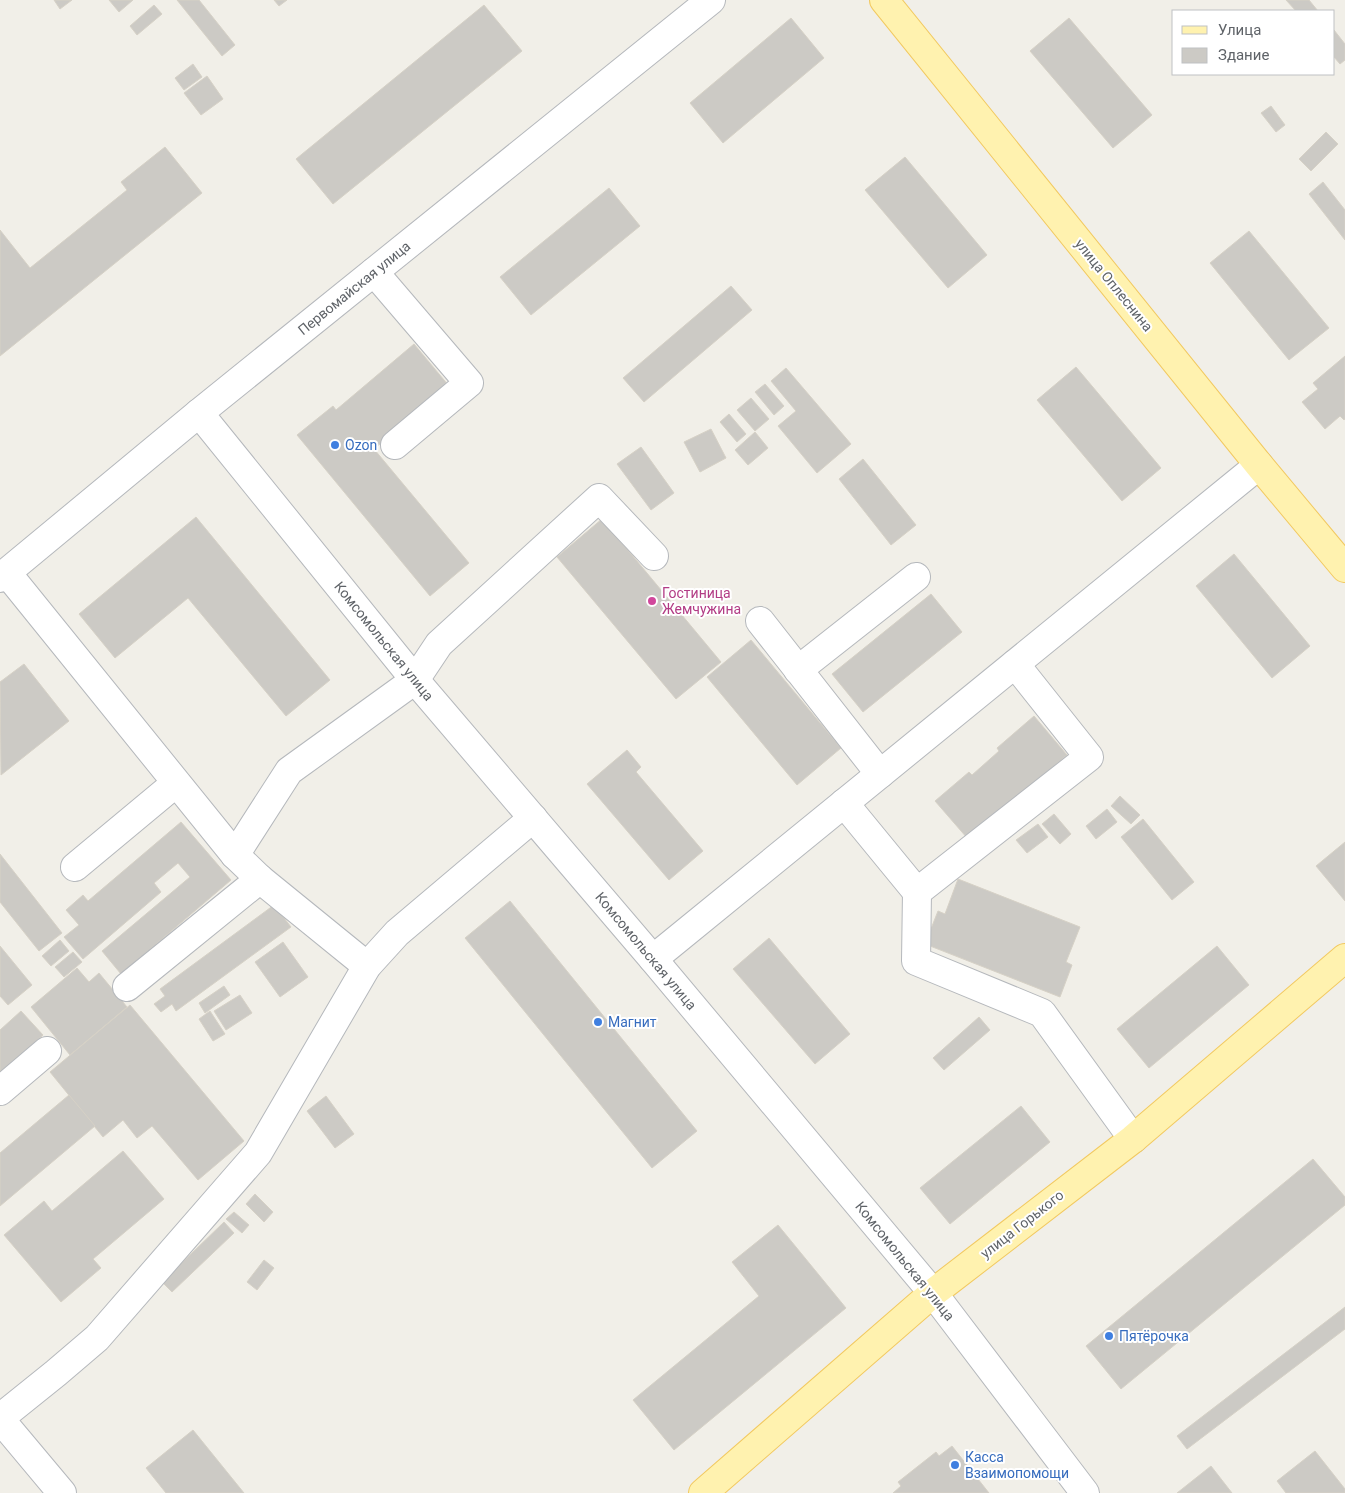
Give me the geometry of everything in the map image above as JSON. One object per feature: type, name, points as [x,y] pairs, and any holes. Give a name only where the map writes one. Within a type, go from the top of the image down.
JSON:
[{"type":"main road","name":"улица Оплеснина","points":[[884,0],[1259,465],[1345,568]]},
{"type":"main road","name":"улица Горького","points":[[703,1493],[934,1293],[1132,1139],[1345,958]]},
{"type":"street","name":"Первомайская улица","points":[[3,575],[711,0]]},
{"type":"street","points":[[374,272],[468,383],[395,445]]},
{"type":"street","name":"Комсомольская улица","points":[[199,414],[415,680],[934,1293],[1085,1493]]},
{"type":"street","points":[[653,959],[1259,465]]},
{"type":"street","points":[[235,855],[289,771],[415,680],[439,644],[599,498],[654,556]]},
{"type":"street","points":[[3,575],[235,855],[260,879],[367,966]]},
{"type":"street","points":[[798,670],[916,577]]},
{"type":"street","points":[[760,621],[880,774]]},
{"type":"street","points":[[917,892],[1089,757],[1015,664]]},
{"type":"street","points":[[75,867],[176,782]]},
{"type":"street","points":[[844,804],[917,892],[916,961],[1042,1013],[1132,1139]]},
{"type":"street","points":[[62,1493],[0,1418],[97,1338],[258,1153],[367,966],[397,933],[533,818]]},
{"type":"street","points":[[127,987],[260,879]]},
{"type":"street","points":[[0,1091],[47,1051]]},
{"type":"building","points":[[54,0],[72,0],[60,9]]},
{"type":"building","points":[[109,0],[133,0],[119,12]]},
{"type":"building","points":[[177,0],[199,0],[235,45],[222,56]]},
{"type":"building","points":[[274,0],[287,0],[279,6]]},
{"type":"building","points":[[1286,0],[1309,0],[1317,10],[1295,10]]},
{"type":"building","points":[[154,5],[162,14],[137,35],[130,26]]},
{"type":"building","points":[[484,5],[522,51],[333,204],[296,159]]},
{"type":"building","points":[[791,18],[824,58],[723,143],[690,103]]},
{"type":"building","points":[[1069,18],[1152,115],[1113,148],[1030,51]]},
{"type":"building","points":[[1335,31],[1345,44],[1345,60],[1340,64],[1335,58]]},
{"type":"building","points":[[193,64],[202,77],[184,90],[175,78]]},
{"type":"building","points":[[207,76],[223,99],[201,115],[184,93]]},
{"type":"building","points":[[1271,106],[1285,125],[1276,132],[1261,113]]},
{"type":"building","points":[[1326,132],[1338,144],[1311,171],[1299,159]]},
{"type":"building","points":[[165,147],[202,193],[0,356],[0,230],[30,268],[127,190],[121,182]]},
{"type":"building","points":[[905,157],[987,255],[948,288],[865,190]]},
{"type":"building","points":[[1323,182],[1345,210],[1345,240],[1309,194]]},
{"type":"building","points":[[609,188],[640,226],[531,315],[500,277]]},
{"type":"building","points":[[1249,231],[1329,328],[1289,360],[1210,263]]},
{"type":"building","points":[[731,286],[752,310],[644,402],[623,378]]},
{"type":"building","points":[[414,344],[449,386],[374,449],[469,563],[430,596],[297,435],[333,406],[336,410]]},
{"type":"building","points":[[1345,356],[1345,419],[1340,416],[1325,429],[1302,402],[1318,389],[1313,383]]},
{"type":"building","points":[[1076,367],[1161,468],[1122,501],[1037,400]]},
{"type":"building","points":[[786,368],[851,444],[817,473],[778,426],[796,411],[771,381]]},
{"type":"building","points":[[765,384],[784,406],[774,415],[755,392]]},
{"type":"building","points":[[751,398],[769,419],[755,431],[737,410]]},
{"type":"building","points":[[729,414],[746,434],[737,442],[720,422]]},
{"type":"building","points":[[711,429],[726,458],[700,472],[684,442]]},
{"type":"building","points":[[755,432],[768,448],[748,465],[735,450]]},
{"type":"building","points":[[641,447],[674,493],[651,510],[617,464]]},
{"type":"building","points":[[863,459],[916,525],[891,545],[839,479]]},
{"type":"building","points":[[196,517],[330,680],[286,716],[188,598],[115,658],[79,614]]},
{"type":"building","points":[[602,519],[721,662],[676,699],[557,557]]},
{"type":"building","points":[[1234,554],[1310,646],[1272,678],[1196,586]]},
{"type":"building","points":[[931,594],[962,632],[863,712],[832,674]]},
{"type":"building","points":[[751,640],[841,748],[797,785],[707,677]]},
{"type":"building","points":[[24,664],[69,721],[1,775],[0,682]]},
{"type":"building","points":[[1034,716],[1067,755],[968,839],[935,801],[969,772],[972,775],[999,751],[997,748]]},
{"type":"building","points":[[627,750],[641,767],[636,772],[703,851],[669,880],[587,784]]},
{"type":"building","points":[[1120,796],[1140,815],[1131,824],[1111,806]]},
{"type":"building","points":[[1107,809],[1117,822],[1096,839],[1086,826]]},
{"type":"building","points":[[1054,814],[1071,834],[1060,844],[1042,824]]},
{"type":"building","points":[[1143,819],[1194,882],[1172,900],[1121,837]]},
{"type":"building","points":[[181,822],[231,880],[121,974],[102,951],[190,877],[178,863],[154,883],[161,892],[83,959],[64,937],[79,925],[66,910],[83,895],[88,901]]},
{"type":"building","points":[[1038,824],[1048,837],[1027,853],[1016,840]]},
{"type":"building","points":[[1345,842],[1345,901],[1316,866]]},
{"type":"building","points":[[0,854],[62,933],[39,951],[0,902]]},
{"type":"building","points":[[958,879],[1080,927],[1066,962],[1072,965],[1060,997],[925,944],[938,911],[945,914]]},
{"type":"building","points":[[510,901],[697,1131],[652,1168],[465,938]]},
{"type":"building","points":[[274,905],[291,927],[176,1011],[172,1004],[161,1012],[154,1004],[165,996],[160,989]]},
{"type":"building","points":[[769,938],[850,1034],[815,1064],[733,969]]},
{"type":"building","points":[[60,940],[69,951],[51,966],[42,956]]},
{"type":"building","points":[[283,942],[308,977],[280,997],[255,962]]},
{"type":"building","points":[[0,946],[32,985],[8,1005],[0,996]]},
{"type":"building","points":[[1217,946],[1249,985],[1149,1068],[1117,1029]]},
{"type":"building","points":[[73,952],[82,962],[64,977],[55,967]]},
{"type":"building","points":[[77,968],[89,982],[99,973],[127,1007],[70,1055],[31,1007]]},
{"type":"building","points":[[224,986],[230,995],[205,1013],[199,1003]]},
{"type":"building","points":[[240,995],[252,1013],[226,1030],[214,1011]]},
{"type":"building","points":[[130,1005],[244,1141],[198,1180],[152,1126],[137,1138],[123,1120],[103,1137],[50,1072]]},
{"type":"building","points":[[21,1011],[43,1035],[0,1074],[0,1030]]},
{"type":"building","points":[[210,1011],[225,1034],[213,1041],[199,1019]]},
{"type":"building","points":[[979,1017],[990,1030],[944,1070],[933,1058]]},
{"type":"building","points":[[69,1095],[95,1126],[0,1206],[0,1153]]},
{"type":"building","points":[[326,1096],[354,1134],[335,1148],[307,1111]]},
{"type":"building","points":[[1021,1106],[1050,1142],[950,1224],[920,1188]]},
{"type":"building","points":[[123,1151],[164,1199],[93,1259],[101,1268],[61,1302],[4,1235],[44,1201],[52,1211]]},
{"type":"building","points":[[1313,1159],[1345,1197],[1345,1205],[1121,1389],[1086,1346]]},
{"type":"building","points":[[255,1194],[273,1212],[264,1222],[246,1204]]},
{"type":"building","points":[[234,1212],[249,1225],[242,1233],[226,1219]]},
{"type":"building","points":[[224,1222],[234,1233],[172,1292],[162,1282]]},
{"type":"building","points":[[778,1225],[846,1308],[674,1450],[633,1400],[759,1296],[732,1262]]},
{"type":"building","points":[[264,1260],[274,1268],[257,1290],[247,1282]]},
{"type":"building","points":[[1345,1307],[1345,1329],[1187,1449],[1177,1436]]},
{"type":"building","points":[[193,1430],[244,1493],[166,1493],[146,1468]]},
{"type":"building","points":[[952,1446],[989,1493],[893,1493],[901,1486],[898,1482],[936,1452],[939,1456]]},
{"type":"building","points":[[1315,1451],[1345,1489],[1345,1493],[1286,1493],[1277,1481]]},
{"type":"building","points":[[1211,1466],[1232,1493],[1177,1493]]},
{"type":"place","name":"Ozon","points":[[335,445]]},
{"type":"place","name":"Гостиница Жемчужина","points":[[652,601]]},
{"type":"place","name":"Магнит","points":[[598,1022]]},
{"type":"place","name":"Пятёрочка","points":[[1109,1336]]},
{"type":"place","name":"Касса Взаимопомощи","points":[[955,1465]]}]
